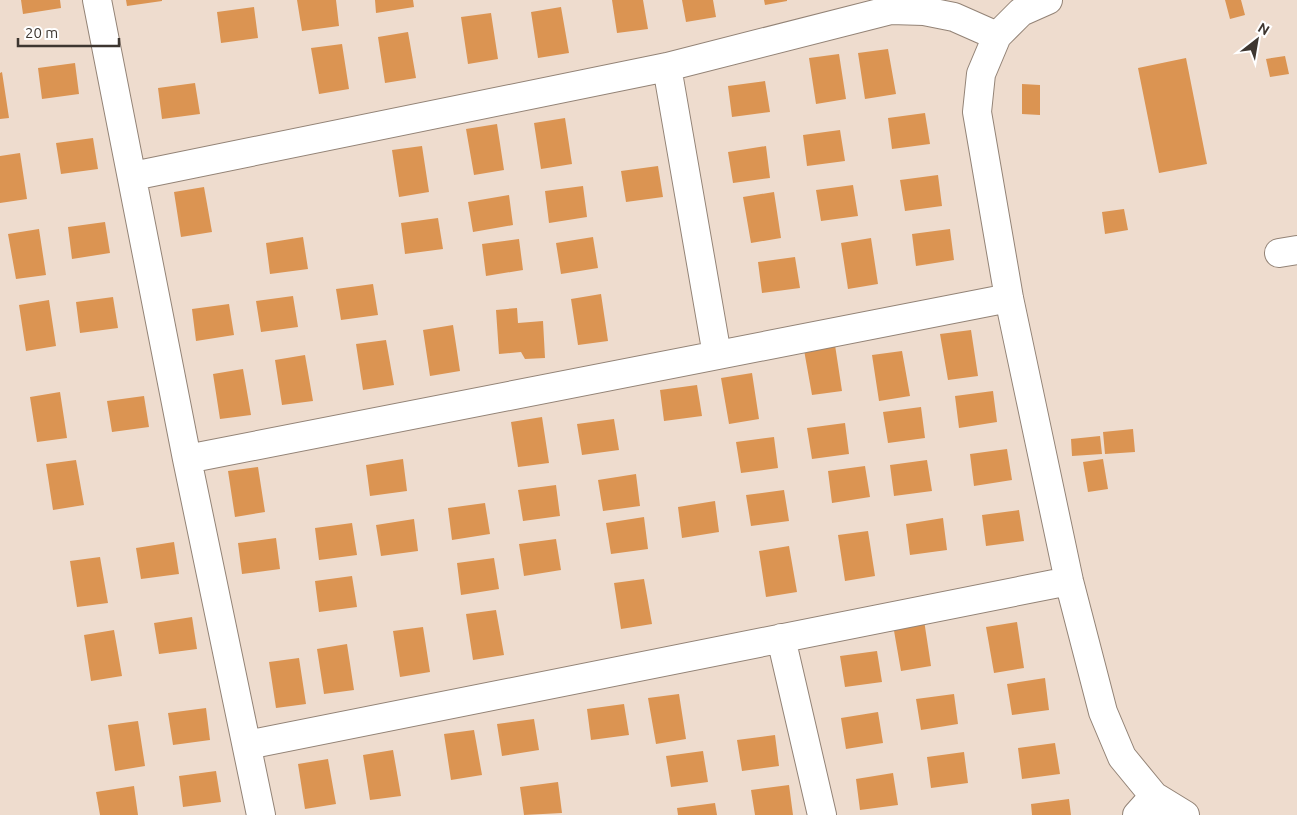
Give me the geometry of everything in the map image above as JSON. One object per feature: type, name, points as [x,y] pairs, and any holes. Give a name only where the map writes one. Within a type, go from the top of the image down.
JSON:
[{"type":"street","points":[[97,0],[187,458],[261,815]]},
{"type":"street","points":[[1048,0],[1021,12],[997,36],[980,74],[976,112],[1010,298],[1069,581],[1103,712],[1146,806],[1185,815]]},
{"type":"street","points":[[133,176],[667,67],[891,10],[924,11],[954,17],[997,36]]},
{"type":"street","points":[[667,67],[717,355]]},
{"type":"street","points":[[187,458],[1010,298]]},
{"type":"street","points":[[247,745],[1069,581]]},
{"type":"street","points":[[781,638],[822,815]]},
{"type":"building","points":[[21,0],[60,0],[61,8],[23,14]]},
{"type":"building","points":[[126,0],[162,0],[162,1],[127,6]]},
{"type":"building","points":[[297,0],[336,0],[339,26],[302,31]]},
{"type":"building","points":[[375,0],[413,0],[414,7],[376,13]]},
{"type":"building","points":[[612,0],[643,0],[648,29],[617,33]]},
{"type":"building","points":[[682,0],[713,0],[716,17],[686,22]]},
{"type":"building","points":[[764,0],[787,0],[787,1],[765,5]]},
{"type":"building","points":[[1225,0],[1241,0],[1245,15],[1230,19]]},
{"type":"building","points":[[254,7],[258,38],[221,43],[217,12]]},
{"type":"building","points":[[561,7],[569,53],[538,58],[531,12]]},
{"type":"building","points":[[491,13],[498,59],[468,64],[461,17]]},
{"type":"building","points":[[408,32],[416,78],[385,83],[378,37]]},
{"type":"building","points":[[342,44],[349,89],[319,94],[311,48]]},
{"type":"building","points":[[888,49],[896,94],[865,99],[858,53]]},
{"type":"building","points":[[839,54],[846,99],[816,104],[809,58]]},
{"type":"building","points":[[1285,56],[1289,74],[1270,77],[1266,59]]},
{"type":"building","points":[[1186,58],[1207,164],[1159,173],[1138,68]]},
{"type":"building","points":[[75,63],[79,94],[42,99],[38,68]]},
{"type":"building","points":[[2,72],[9,118],[0,119],[0,73]]},
{"type":"building","points":[[765,81],[770,112],[732,117],[728,86]]},
{"type":"building","points":[[195,83],[200,114],[162,119],[158,88]]},
{"type":"building","points":[[1022,84],[1040,85],[1040,115],[1022,114]]},
{"type":"building","points":[[925,113],[930,144],[892,149],[888,118]]},
{"type":"building","points":[[565,118],[572,164],[541,169],[534,123]]},
{"type":"building","points":[[497,124],[504,170],[474,175],[466,129]]},
{"type":"building","points":[[840,130],[845,161],[807,166],[803,135]]},
{"type":"building","points":[[93,138],[98,169],[61,174],[56,143]]},
{"type":"building","points":[[422,146],[429,192],[399,197],[392,150]]},
{"type":"building","points":[[766,146],[770,178],[733,183],[728,152]]},
{"type":"building","points":[[20,153],[27,199],[0,203],[0,156]]},
{"type":"building","points":[[658,166],[663,197],[626,202],[621,171]]},
{"type":"building","points":[[938,175],[942,206],[905,211],[900,180]]},
{"type":"building","points":[[853,185],[858,216],[821,221],[816,190]]},
{"type":"building","points":[[583,186],[587,217],[549,223],[545,191]]},
{"type":"building","points":[[204,187],[212,232],[181,237],[174,192]]},
{"type":"building","points":[[774,192],[781,238],[751,243],[743,197]]},
{"type":"building","points":[[509,195],[513,225],[473,232],[468,202]]},
{"type":"building","points":[[1124,209],[1128,230],[1105,234],[1102,212]]},
{"type":"building","points":[[438,218],[443,249],[405,254],[401,223]]},
{"type":"building","points":[[105,222],[110,253],[72,259],[68,227]]},
{"type":"building","points":[[39,229],[46,275],[16,279],[8,234]]},
{"type":"building","points":[[950,229],[954,260],[916,266],[912,234]]},
{"type":"building","points":[[303,237],[308,269],[270,274],[266,243]]},
{"type":"building","points":[[593,237],[598,268],[561,274],[556,243]]},
{"type":"building","points":[[871,238],[878,284],[848,289],[841,243]]},
{"type":"building","points":[[519,239],[523,270],[486,276],[482,244]]},
{"type":"building","points":[[795,257],[800,288],[762,293],[758,262]]},
{"type":"building","points":[[373,284],[378,315],[341,320],[336,289]]},
{"type":"building","points":[[601,294],[608,341],[578,345],[571,299]]},
{"type":"building","points":[[293,296],[298,327],[261,332],[256,301]]},
{"type":"building","points":[[113,297],[118,328],[80,333],[76,302]]},
{"type":"building","points":[[49,300],[56,346],[26,351],[19,305]]},
{"type":"building","points":[[229,304],[234,335],[196,341],[192,309]]},
{"type":"building","points":[[517,308],[518,323],[543,321],[545,358],[525,359],[521,352],[499,354],[496,310]]},
{"type":"building","points":[[453,325],[460,371],[430,376],[423,330]]},
{"type":"building","points":[[971,330],[978,376],[948,380],[940,334]]},
{"type":"building","points":[[386,340],[394,385],[363,390],[356,344]]},
{"type":"building","points":[[835,345],[842,391],[812,395],[804,350]]},
{"type":"building","points":[[902,351],[910,396],[879,401],[872,355]]},
{"type":"building","points":[[305,355],[313,401],[282,405],[275,360]]},
{"type":"building","points":[[243,369],[251,415],[220,419],[213,374]]},
{"type":"building","points":[[752,373],[759,419],[729,424],[721,378]]},
{"type":"building","points":[[697,385],[702,416],[664,421],[660,390]]},
{"type":"building","points":[[993,391],[997,422],[959,428],[955,396]]},
{"type":"building","points":[[60,392],[67,438],[37,442],[30,397]]},
{"type":"building","points":[[144,396],[149,427],[112,432],[107,401]]},
{"type":"building","points":[[921,407],[925,438],[888,443],[883,412]]},
{"type":"building","points":[[542,417],[549,463],[518,467],[511,422]]},
{"type":"building","points":[[614,419],[619,450],[582,455],[577,424]]},
{"type":"building","points":[[845,423],[849,454],[812,459],[807,428]]},
{"type":"building","points":[[1133,429],[1135,452],[1105,454],[1103,432]]},
{"type":"building","points":[[1100,436],[1102,454],[1072,456],[1071,439]]},
{"type":"building","points":[[774,437],[778,468],[741,473],[736,442]]},
{"type":"building","points":[[1007,449],[1012,480],[974,486],[970,454]]},
{"type":"building","points":[[403,459],[407,491],[370,496],[366,465]]},
{"type":"building","points":[[1103,459],[1108,489],[1088,492],[1083,462]]},
{"type":"building","points":[[76,460],[84,505],[53,510],[46,464]]},
{"type":"building","points":[[927,460],[932,491],[894,496],[890,465]]},
{"type":"building","points":[[865,466],[870,497],[832,503],[828,471]]},
{"type":"building","points":[[258,467],[265,512],[235,517],[228,471]]},
{"type":"building","points":[[636,474],[640,506],[603,511],[598,480]]},
{"type":"building","points":[[556,485],[560,516],[523,521],[518,490]]},
{"type":"building","points":[[784,490],[789,521],[751,526],[746,495]]},
{"type":"building","points":[[715,501],[719,532],[682,538],[678,507]]},
{"type":"building","points":[[485,503],[490,534],[452,540],[448,508]]},
{"type":"building","points":[[1019,510],[1024,541],[986,546],[982,515]]},
{"type":"building","points":[[644,517],[648,549],[611,554],[606,523]]},
{"type":"building","points":[[943,518],[947,550],[910,555],[906,524]]},
{"type":"building","points":[[414,519],[418,551],[381,556],[376,525]]},
{"type":"building","points":[[352,523],[357,555],[319,560],[315,528]]},
{"type":"building","points":[[868,531],[875,576],[845,581],[838,535]]},
{"type":"building","points":[[276,538],[280,569],[242,574],[238,543]]},
{"type":"building","points":[[556,539],[561,570],[524,576],[519,544]]},
{"type":"building","points":[[174,542],[179,574],[141,579],[136,548]]},
{"type":"building","points":[[789,546],[797,592],[766,597],[759,551]]},
{"type":"building","points":[[100,557],[108,603],[77,607],[70,561]]},
{"type":"building","points":[[494,558],[499,589],[461,595],[457,563]]},
{"type":"building","points":[[352,576],[357,607],[319,612],[315,581]]},
{"type":"building","points":[[644,579],[652,624],[621,629],[614,583]]},
{"type":"building","points":[[496,610],[504,655],[473,660],[466,614]]},
{"type":"building","points":[[192,617],[197,649],[159,654],[154,623]]},
{"type":"building","points":[[924,620],[931,666],[901,671],[893,625]]},
{"type":"building","points":[[1017,622],[1024,668],[994,673],[986,627]]},
{"type":"building","points":[[423,627],[430,672],[400,677],[393,631]]},
{"type":"building","points":[[114,630],[122,676],[91,681],[84,635]]},
{"type":"building","points":[[347,644],[354,690],[324,694],[317,649]]},
{"type":"building","points":[[877,651],[882,682],[845,687],[840,656]]},
{"type":"building","points":[[299,658],[306,704],[276,708],[269,662]]},
{"type":"building","points":[[1045,678],[1049,710],[1012,715],[1007,684]]},
{"type":"building","points":[[679,694],[686,739],[656,744],[648,698]]},
{"type":"building","points":[[954,694],[958,724],[921,730],[916,699]]},
{"type":"building","points":[[624,704],[629,735],[591,740],[587,709]]},
{"type":"building","points":[[206,708],[210,740],[173,745],[168,713]]},
{"type":"building","points":[[878,712],[883,743],[846,749],[841,718]]},
{"type":"building","points":[[534,719],[539,750],[502,756],[497,724]]},
{"type":"building","points":[[138,721],[145,766],[115,771],[108,725]]},
{"type":"building","points":[[474,730],[482,775],[451,780],[444,734]]},
{"type":"building","points":[[775,735],[779,766],[742,771],[737,740]]},
{"type":"building","points":[[1055,743],[1060,774],[1022,779],[1018,748]]},
{"type":"building","points":[[393,750],[401,796],[370,800],[363,755]]},
{"type":"building","points":[[703,751],[708,782],[671,787],[666,756]]},
{"type":"building","points":[[964,752],[968,783],[931,788],[927,757]]},
{"type":"building","points":[[328,759],[336,804],[305,809],[298,764]]},
{"type":"building","points":[[216,771],[221,802],[183,807],[179,776]]},
{"type":"building","points":[[893,773],[898,805],[860,810],[856,779]]},
{"type":"building","points":[[558,782],[562,813],[524,815],[520,787]]},
{"type":"building","points":[[789,785],[793,815],[755,815],[751,790]]},
{"type":"building","points":[[134,786],[138,815],[100,815],[96,792]]},
{"type":"building","points":[[1069,799],[1071,815],[1032,815],[1031,804]]},
{"type":"building","points":[[715,803],[717,815],[678,815],[677,808]]}]
